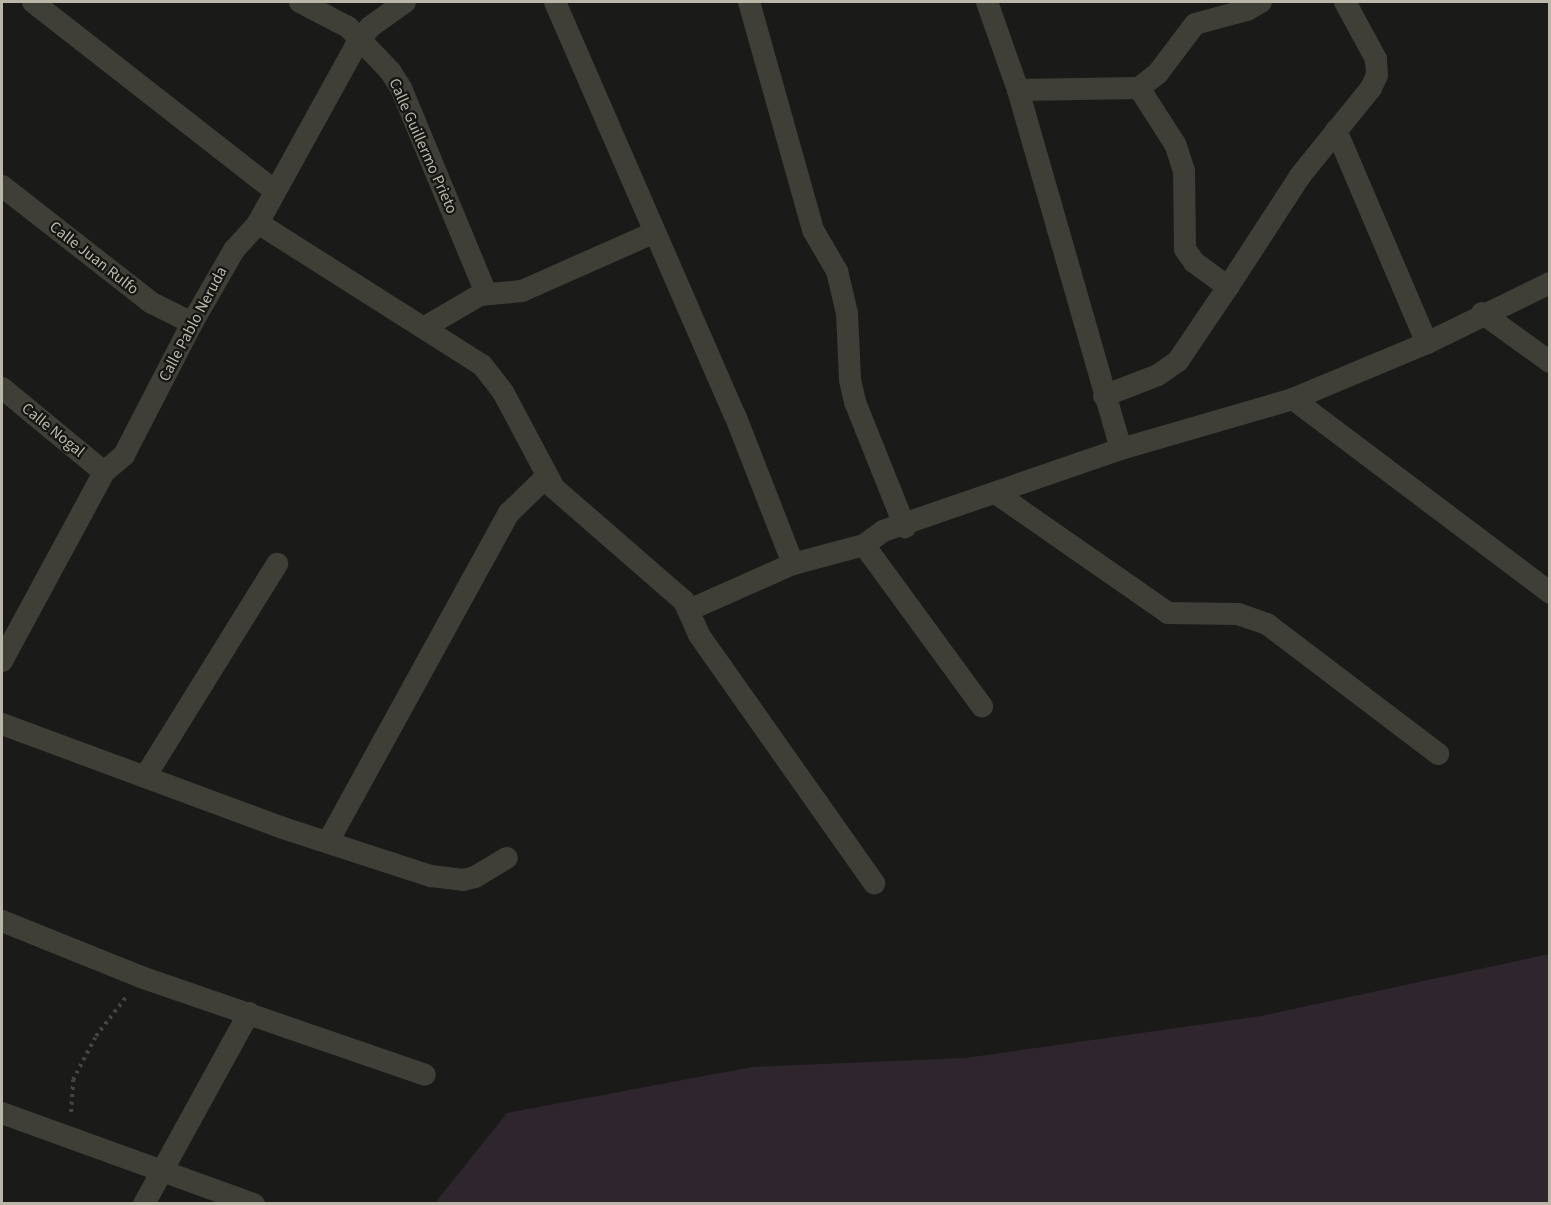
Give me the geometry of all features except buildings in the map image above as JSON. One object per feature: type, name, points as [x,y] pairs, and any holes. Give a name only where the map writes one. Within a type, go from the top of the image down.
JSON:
[{"type":"street","points":[[33,2],[275,191]]},
{"type":"street","name":"Calle Guillermo Prieto","points":[[300,2],[362,38],[401,88],[486,293]]},
{"type":"street","name":"Calle Pablo Neruda","points":[[2,661],[104,472],[124,455],[192,323],[234,250],[258,223],[362,38],[370,27],[405,2]]},
{"type":"street","points":[[555,2],[735,416],[793,564]]},
{"type":"street","points":[[749,2],[813,230],[837,271],[847,313],[850,380],[855,402],[905,526]]},
{"type":"street","points":[[987,2],[1018,90],[1121,449]]},
{"type":"street","points":[[1018,90],[1139,88],[1158,73],[1195,24],[1247,10],[1261,2]]},
{"type":"street","points":[[1104,396],[1158,375],[1178,361],[1300,176],[1377,75],[1376,59],[1345,2]]},
{"type":"street","points":[[1139,88],[1175,144],[1184,171],[1185,249],[1194,262],[1228,287]]},
{"type":"street","points":[[1336,130],[1427,343]]},
{"type":"street","name":"Calle Juan Rulfo","points":[[2,186],[152,303],[192,323]]},
{"type":"street","points":[[258,223],[471,356],[493,378],[546,477],[567,502],[677,594],[689,610],[699,635],[874,883]]},
{"type":"street","points":[[425,327],[486,293],[522,291],[655,232]]},
{"type":"street","points":[[689,610],[793,564],[864,545],[883,531],[905,526],[1121,449],[1293,399],[1427,343],[1482,313],[1550,283]]},
{"type":"street","points":[[1482,313],[1550,362]]},
{"type":"street","name":"Calle Nogal","points":[[2,388],[104,472]]},
{"type":"street","points":[[1293,399],[1550,593]]},
{"type":"street","points":[[329,840],[509,513],[546,477]]},
{"type":"street","points":[[997,494],[1168,613],[1238,614],[1267,624],[1438,754]]},
{"type":"street","points":[[864,545],[982,706]]},
{"type":"street","points":[[145,777],[277,564]]},
{"type":"street","points":[[2,724],[283,828],[329,840],[408,869],[449,879],[475,877],[507,858]]},
{"type":"street","points":[[2,921],[141,977],[425,1075]]},
{"type":"street","points":[[144,1203],[249,1013]]},
{"type":"street","points":[[2,1113],[254,1203]]},
{"type":"path","points":[[81,1141],[70,1111],[73,1080],[96,1036],[141,977]]},
{"type":"shaded area","points":[[1549,954],[1549,1203],[435,1203],[507,1113],[752,1067],[965,1058],[1261,1016]]}]
